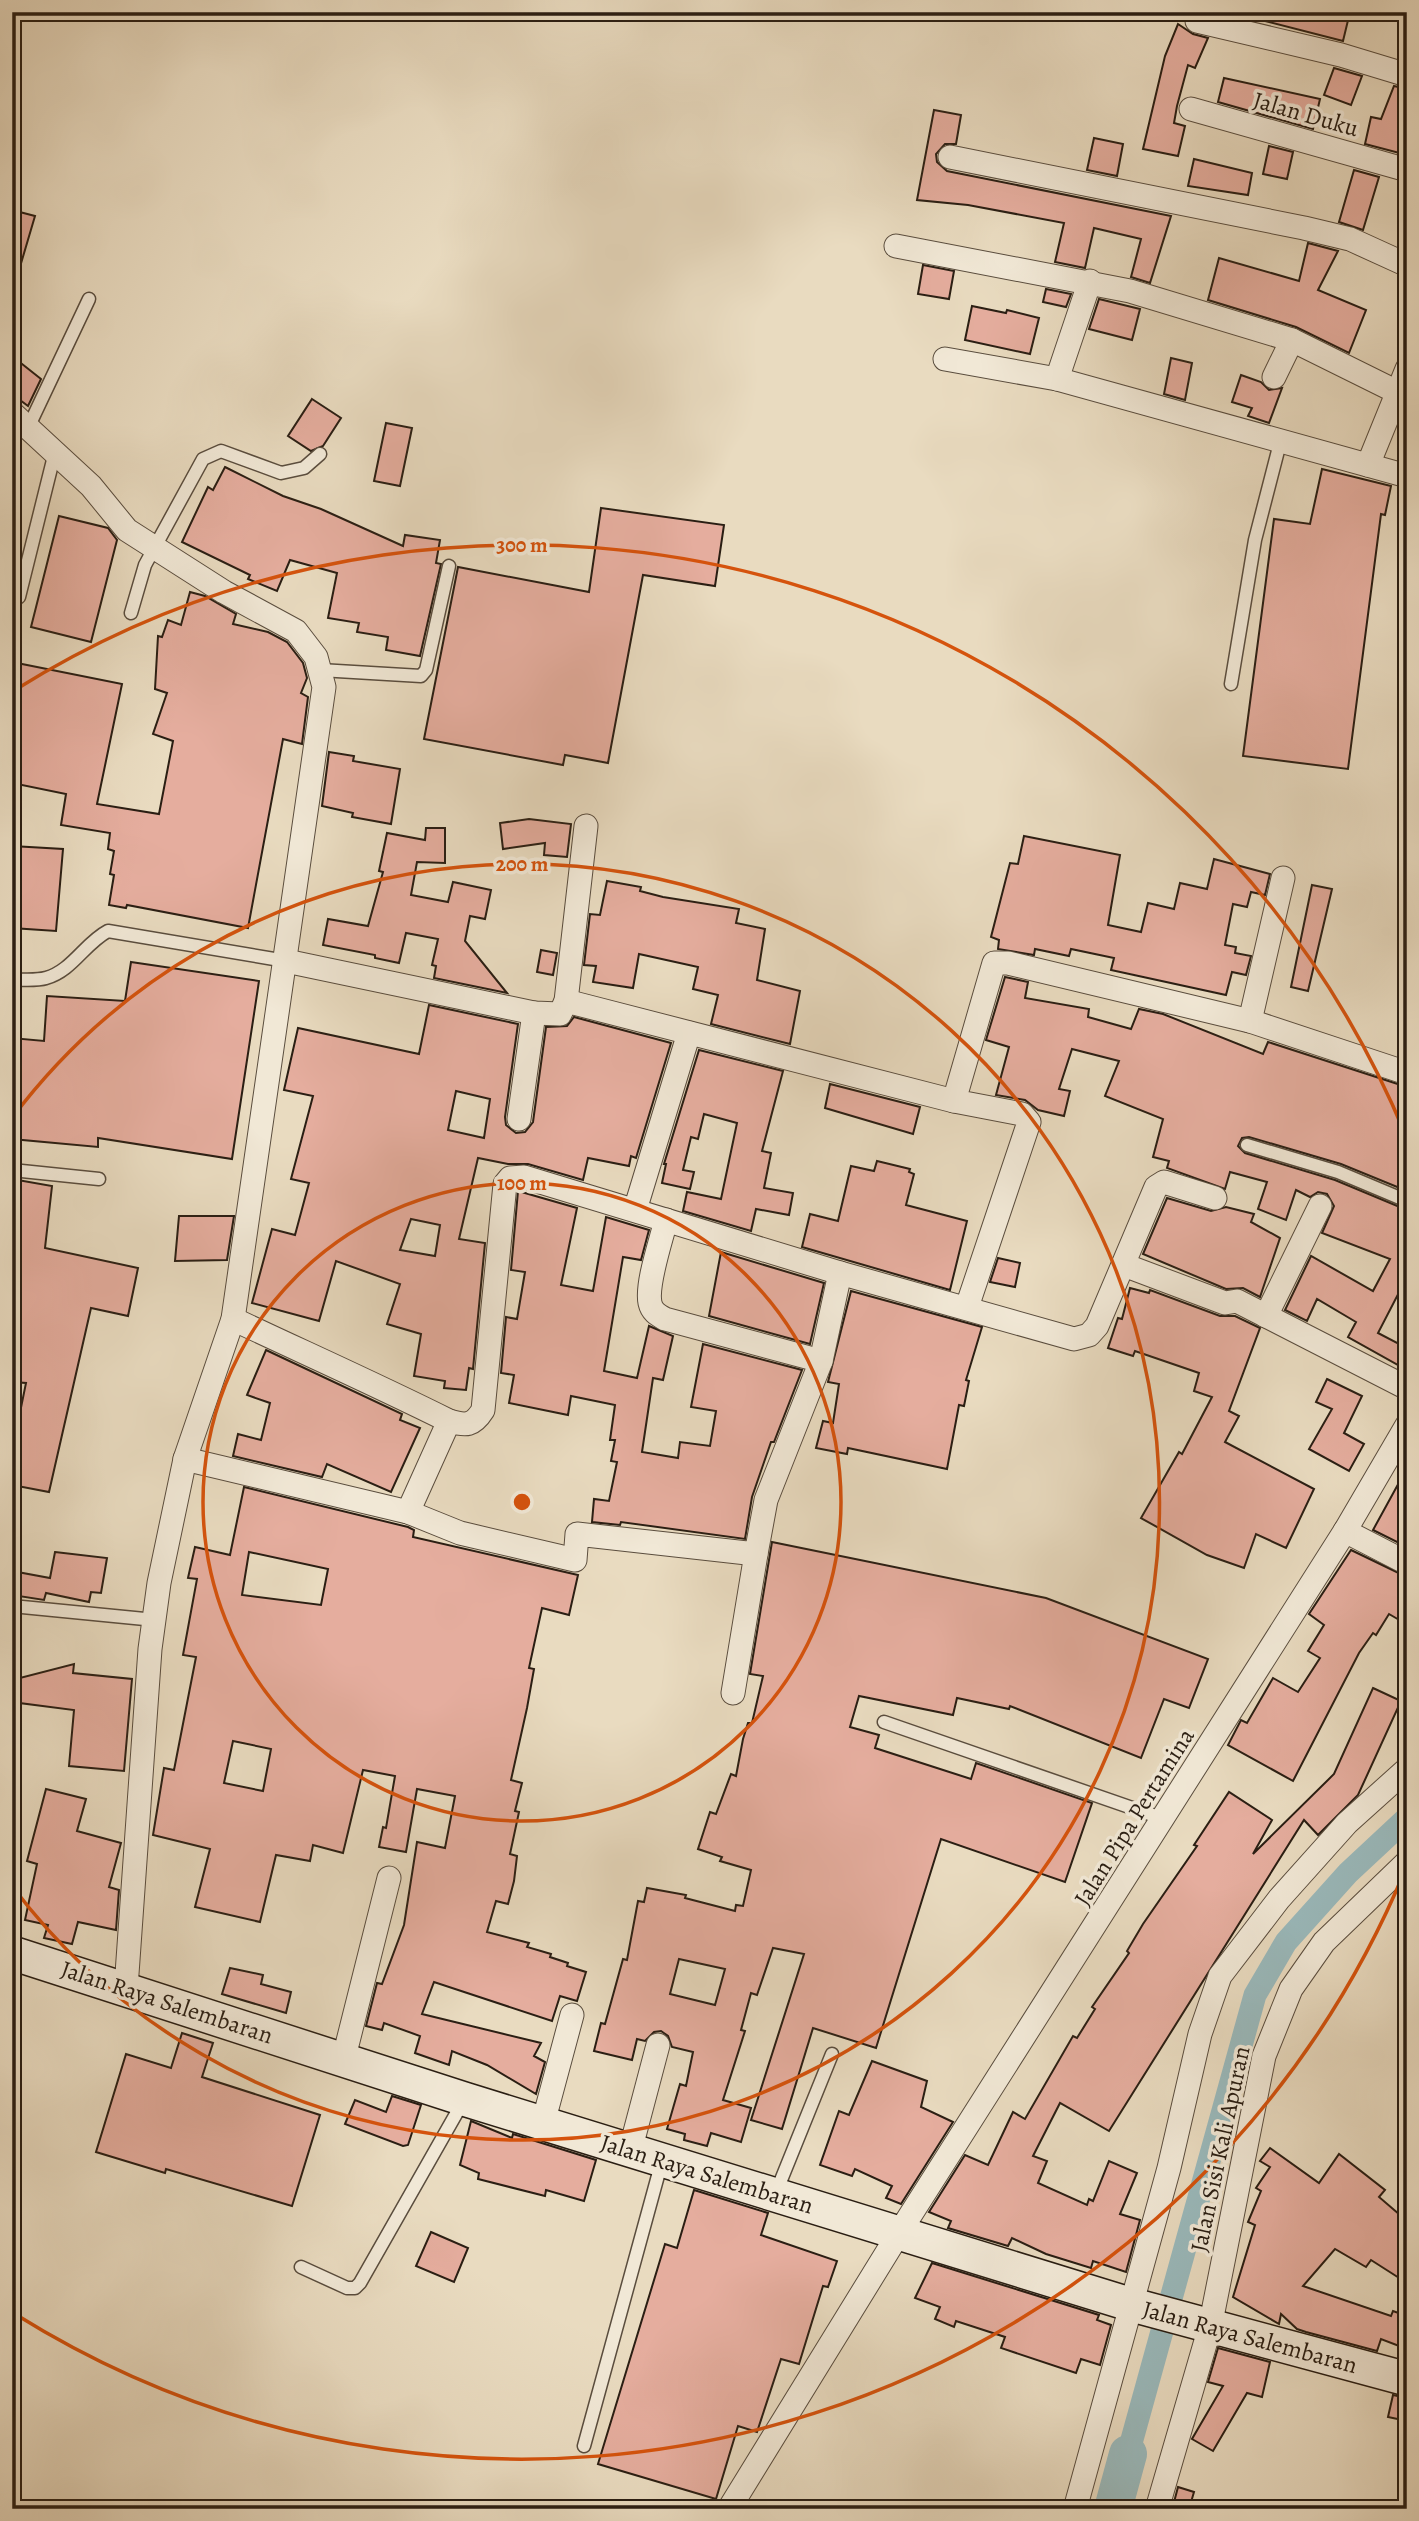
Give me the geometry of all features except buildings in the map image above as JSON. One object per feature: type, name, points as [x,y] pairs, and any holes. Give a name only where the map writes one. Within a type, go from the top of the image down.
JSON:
[{"type":"main road","name":"Jalan Raya Salembaran","points":[[12,1953],[126,1987],[343,2061],[662,2161],[1204,2326],[1407,2379]]},
{"type":"street","points":[[1197,21],[1341,55],[1407,75]]},
{"type":"street","name":"Jalan Duku","points":[[1191,109],[1407,170]]},
{"type":"street","points":[[950,157],[1304,228],[1350,239],[1407,265]]},
{"type":"street","points":[[896,246],[1090,281],[1292,340],[1395,391]]},
{"type":"street","points":[[1057,379],[1090,281]]},
{"type":"street","points":[[1274,377],[1292,340]]},
{"type":"street","points":[[945,359],[1057,379],[1407,477]]},
{"type":"street","points":[[1368,465],[1395,391],[1407,369]]},
{"type":"street","points":[[20,420],[91,486],[127,530],[153,549],[296,631],[316,657],[324,687],[233,1318],[185,1459],[159,1583],[126,1987]]},
{"type":"street","points":[[286,961],[534,1013],[560,1014],[566,1001],[586,826]]},
{"type":"street","points":[[1250,1021],[1283,878]]},
{"type":"street","points":[[954,1101],[990,971],[999,961],[1250,1021],[1407,1073]]},
{"type":"street","points":[[566,1001],[954,1101],[1022,1114],[1030,1122],[967,1307]]},
{"type":"street","points":[[519,1119],[534,1013]]},
{"type":"street","points":[[635,1210],[689,1033]]},
{"type":"street","points":[[233,1318],[295,1349],[325,1359],[449,1421],[466,1426],[476,1421],[483,1410],[505,1184],[510,1178],[524,1177],[840,1273],[1083,1339],[1097,1326],[1159,1184],[1164,1182],[1215,1198]]},
{"type":"street","points":[[1265,1315],[1320,1206]]},
{"type":"street","points":[[666,1220],[650,1288],[650,1302],[654,1313],[664,1320],[821,1361]]},
{"type":"street","points":[[1124,1265],[1226,1303],[1237,1301],[1407,1388]]},
{"type":"street","points":[[733,1693],[766,1500],[821,1361],[840,1273]]},
{"type":"street","points":[[408,1512],[449,1421]]},
{"type":"street","name":"Jalan Pipa Pertamina","points":[[729,2509],[900,2233],[1345,1531],[1407,1425]]},
{"type":"street","points":[[185,1459],[408,1512],[460,1533],[575,1560],[577,1534],[756,1554]]},
{"type":"street","points":[[1345,1531],[1407,1563]]},
{"type":"street","points":[[1075,2509],[1137,2306],[1200,2034],[1220,1976],[1279,1899],[1330,1842],[1407,1769]]},
{"type":"street","name":"Jalan Sisi Kali Apuran","points":[[1157,2509],[1204,2326],[1264,2056],[1291,1990],[1324,1942],[1407,1862]]},
{"type":"street","points":[[343,2061],[389,1878]]},
{"type":"street","points":[[542,2123],[572,2015]]},
{"type":"street","points":[[630,2151],[658,2045]]},
{"type":"lane","points":[[20,420],[89,299]]},
{"type":"lane","points":[[1231,684],[1255,540],[1280,443]]},
{"type":"lane","points":[[131,613],[153,549],[202,459],[220,451],[281,473],[304,468],[320,454]]},
{"type":"lane","points":[[19,597],[55,452]]},
{"type":"lane","points":[[320,670],[421,676],[426,670],[449,565]]},
{"type":"lane","points":[[12,980],[46,978],[67,967],[93,939],[108,931],[286,961]]},
{"type":"lane","points":[[1247,1145],[1338,1172],[1407,1200]]},
{"type":"lane","points":[[12,1170],[99,1179]]},
{"type":"lane","points":[[12,1606],[155,1619]]},
{"type":"lane","points":[[884,1722],[1164,1819]]},
{"type":"lane","points":[[775,2195],[832,2054]]},
{"type":"lane","points":[[300,2267],[347,2288],[355,2288],[360,2283],[464,2099]]},
{"type":"lane","points":[[584,2446],[662,2161]]},
{"type":"waterway","points":[[1128,2454],[1255,1995],[1286,1942],[1348,1873],[1407,1818]]},
{"type":"waterway","points":[[1113,2509],[1128,2454]]}]
